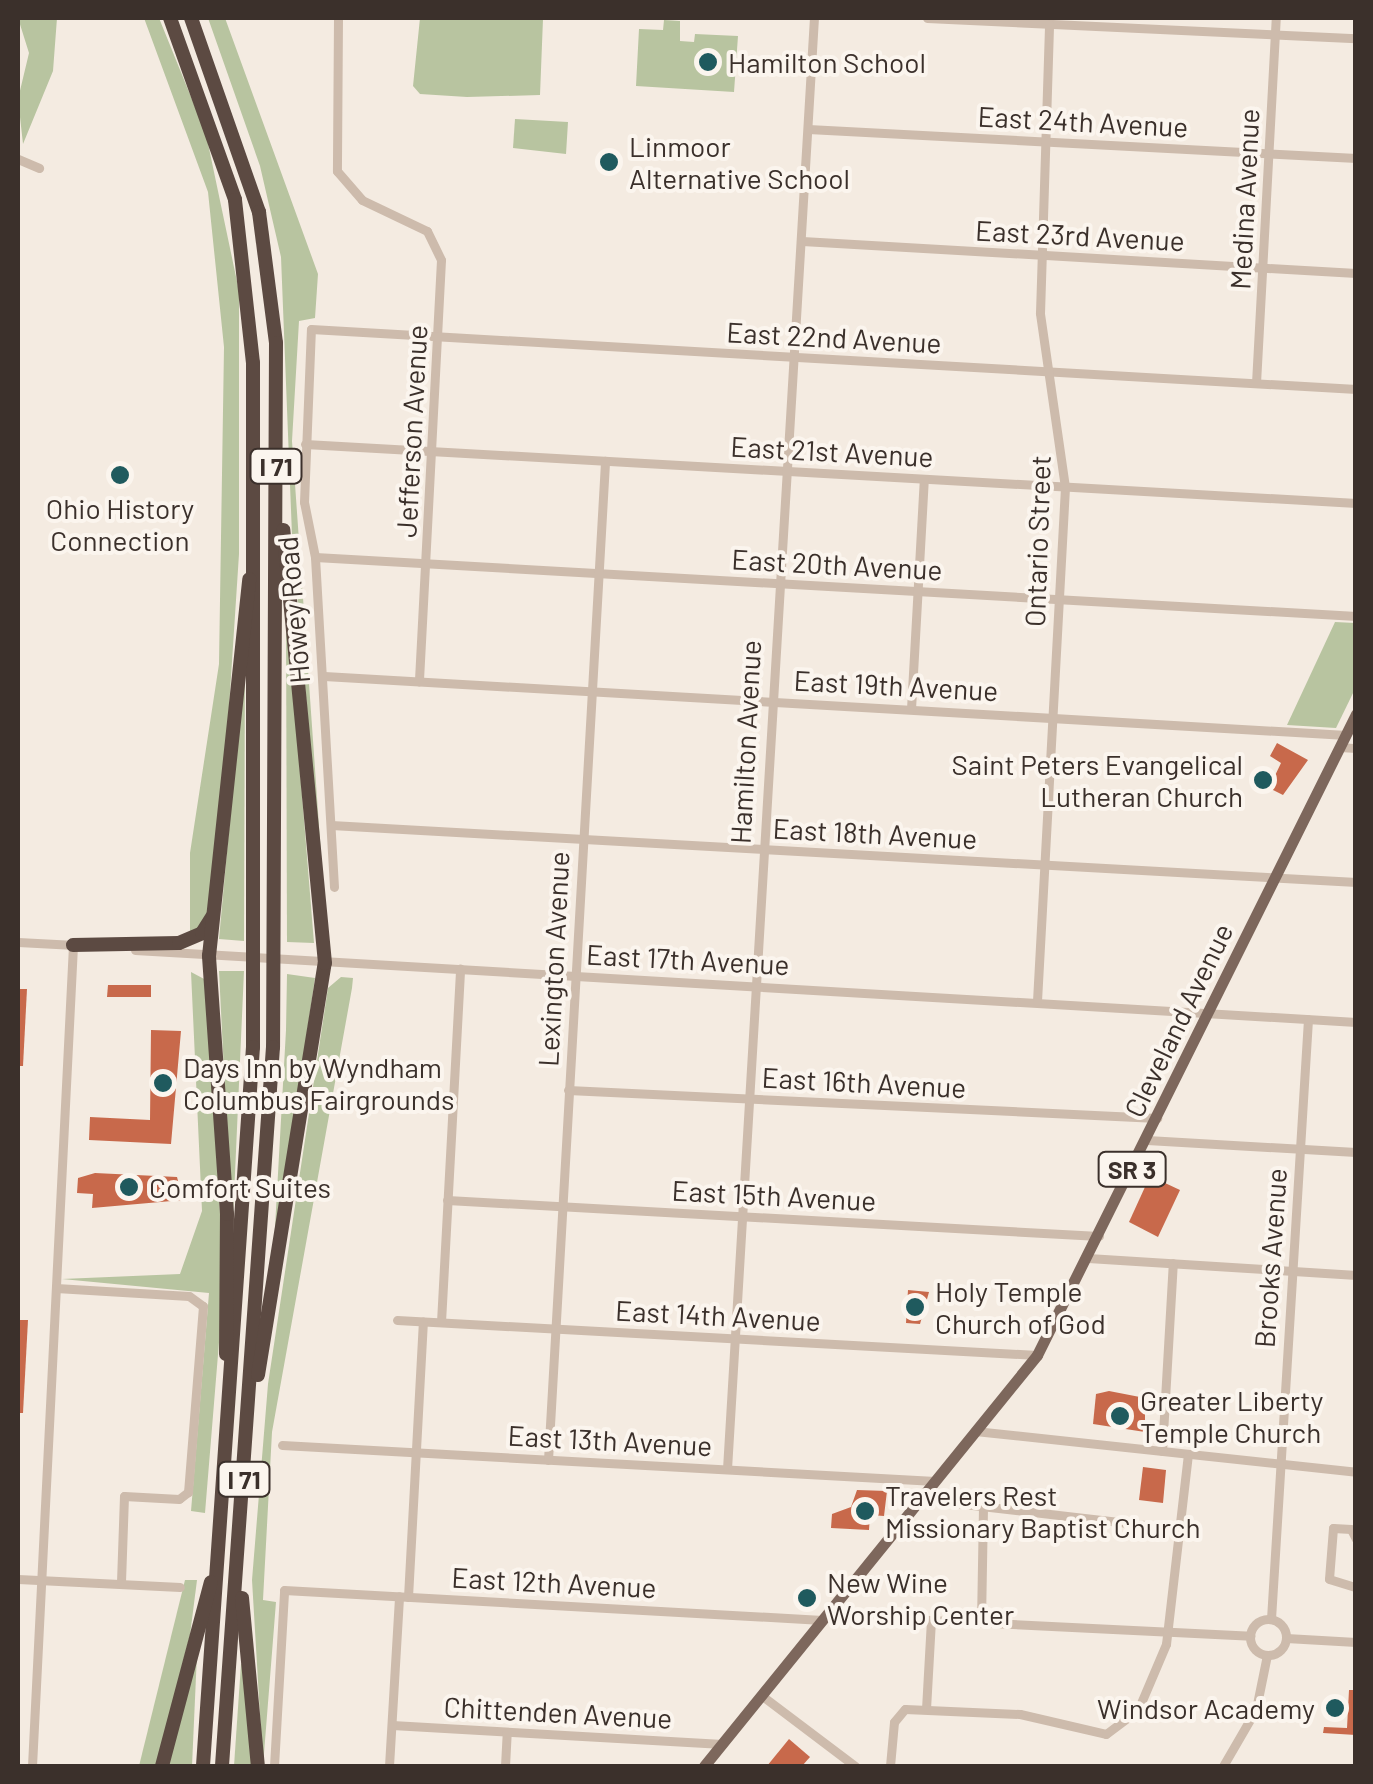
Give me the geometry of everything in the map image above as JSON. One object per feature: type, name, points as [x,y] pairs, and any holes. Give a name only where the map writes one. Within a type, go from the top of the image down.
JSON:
[{"type":"highway","name":"I 71","points":[[170,18],[236,200],[254,362],[254,987],[231,1394],[203,1766]]},
{"type":"highway","name":"I 71","points":[[191,18],[259,212],[276,343],[273,991],[251,1394],[222,1766]]},
{"type":"highway","points":[[251,1394],[271,1322],[326,963],[276,465]]},
{"type":"highway","points":[[231,1394],[209,956],[254,554]]},
{"type":"highway","points":[[73,945],[180,943],[202,934],[216,907]]},
{"type":"highway","points":[[162,1766],[218,1562]]},
{"type":"highway","points":[[237,1564],[258,1766]]},
{"type":"main road","name":"Cleveland Avenue","points":[[704,1766],[1036,1355],[1158,1118],[1356,714]]},
{"type":"street","name":"Jefferson Avenue","points":[[338,18],[333,160],[351,192],[389,210],[435,244],[440,337],[419,680]]},
{"type":"street","name":"Hamilton Avenue","points":[[727,1469],[783,470],[802,241],[814,18]]},
{"type":"street","points":[[927,18],[1356,38]]},
{"type":"street","name":"Medina Avenue","points":[[1256,383],[1276,18]]},
{"type":"street","name":"Ontario Street","points":[[1037,1001],[1065,487],[1044,372],[1041,256],[1048,141],[1048,22]]},
{"type":"street","name":"East 24th Avenue","points":[[808,129],[1356,158]]},
{"type":"street","points":[[18,159],[39,168]]},
{"type":"street","name":"East 23rd Avenue","points":[[802,241],[1356,273]]},
{"type":"street","name":"East 22nd Avenue","points":[[310,329],[1356,388]]},
{"type":"street","name":"Howey Road","points":[[310,329],[305,444],[324,676],[334,887]]},
{"type":"street","name":"East 21st Avenue","points":[[305,444],[1356,503]]},
{"type":"street","name":"Lexington Avenue","points":[[548,1460],[605,460]]},
{"type":"street","points":[[911,709],[924,478]]},
{"type":"street","name":"East 20th Avenue","points":[[315,557],[1356,616]]},
{"type":"street","name":"East 19th Avenue","points":[[324,676],[1052,717],[1343,741],[1356,748]]},
{"type":"street","name":"East 18th Avenue","points":[[331,825],[1356,882]]},
{"type":"street","name":"East 17th Avenue","points":[[18,942],[1356,1022]]},
{"type":"street","points":[[32,1766],[73,945]]},
{"type":"street","points":[[441,1322],[460,969]]},
{"type":"street","name":"Brooks Avenue","points":[[1270,1619],[1308,1019]]},
{"type":"street","name":"East 16th Avenue","points":[[568,1090],[1158,1118]]},
{"type":"street","points":[[1146,1140],[1356,1152]]},
{"type":"street","name":"East 15th Avenue","points":[[447,1200],[1099,1236]]},
{"type":"street","points":[[1088,1258],[1356,1275]]},
{"type":"street","points":[[1162,1451],[1173,1263]]},
{"type":"street","points":[[56,1288],[189,1296],[203,1306],[188,1492],[180,1499],[124,1496],[120,1584]]},
{"type":"street","name":"East 14th Avenue","points":[[397,1320],[1036,1355]]},
{"type":"street","points":[[389,1766],[416,1452],[423,1321]]},
{"type":"street","points":[[975,1431],[1356,1472]]},
{"type":"street","name":"East 13th Avenue","points":[[282,1445],[935,1480]]},
{"type":"street","points":[[890,1766],[897,1714],[926,1709],[1040,1717],[1106,1734],[1153,1687],[1168,1632],[1188,1454]]},
{"type":"street","points":[[920,1499],[1178,1530]]},
{"type":"street","points":[[981,1622],[983,1506]]},
{"type":"street","points":[[1356,1539],[1351,1529],[1333,1528],[1328,1579],[1356,1587]]},
{"type":"street","points":[[18,1579],[180,1587]]},
{"type":"street","name":"East 12th Avenue","points":[[274,1766],[284,1590],[1250,1636]]},
{"type":"street","points":[[1267,1655],[1250,1636],[1270,1619],[1286,1638]]},
{"type":"street","points":[[926,1709],[932,1620]]},
{"type":"street","points":[[1223,1766],[1256,1709],[1267,1655],[1286,1638],[1356,1642]]},
{"type":"street","points":[[761,1696],[855,1766]]},
{"type":"street","name":"Chittenden Avenue","points":[[392,1725],[722,1744]]},
{"type":"street","points":[[505,1766],[507,1732]]},
{"type":"green space","points":[[18,18],[57,18],[53,71],[23,144],[18,99],[29,53]]},
{"type":"green space","points":[[144,18],[159,18],[206,134],[239,291],[239,554],[216,907],[190,940],[190,853],[219,664],[224,347],[208,192]]},
{"type":"green space","points":[[208,18],[225,18],[318,274],[315,318],[299,321],[292,441],[327,940],[292,535],[281,257],[260,166]]},
{"type":"green space","points":[[420,18],[584,18],[543,19],[540,95],[467,97],[420,94],[413,86]]},
{"type":"green space","points":[[664,20],[680,21],[680,41],[694,42],[695,34],[738,36],[734,92],[636,86],[639,29],[663,30]]},
{"type":"green space","points":[[515,119],[568,122],[566,154],[513,148]]},
{"type":"green space","points":[[287,610],[314,943],[287,942]]},
{"type":"green space","points":[[1335,622],[1355,623],[1355,689],[1336,728],[1287,725]]},
{"type":"green space","points":[[245,655],[244,941],[219,939]]},
{"type":"green space","points":[[219,971],[244,971],[232,1241],[230,1192]]},
{"type":"green space","points":[[191,972],[206,980],[220,1213],[221,1318],[205,1513],[191,1511],[209,1293],[62,1279],[180,1274],[202,1211]]},
{"type":"green space","points":[[287,974],[315,978],[273,1263],[286,1030]]},
{"type":"green space","points":[[341,977],[353,978],[352,988],[272,1432],[263,1600],[276,1602],[263,1766],[252,1580],[268,1384],[328,988]]},
{"type":"green space","points":[[185,1580],[197,1580],[190,1635],[156,1766],[139,1766]]},
{"type":"green space","points":[[197,1654],[192,1766],[168,1766]]},
{"type":"green space","points":[[244,1664],[253,1766],[234,1766]]},
{"type":"building","points":[[1277,743],[1308,760],[1283,795],[1269,788],[1281,763],[1270,756]]},
{"type":"building","points":[[108,985],[151,985],[151,997],[107,997]]},
{"type":"building","points":[[18,989],[27,989],[23,1066],[18,1066]]},
{"type":"building","name":"Days Inn by Wyndham Columbus Fairgrounds","points":[[151,1030],[181,1031],[171,1144],[89,1140],[90,1117],[150,1120]]},
{"type":"building","name":"Comfort Suites","points":[[95,1173],[177,1177],[183,1200],[92,1208],[93,1194],[77,1193],[78,1178]]},
{"type":"building","points":[[1150,1176],[1180,1190],[1158,1237],[1129,1222]]},
{"type":"building","name":"Holy Temple Church of God","points":[[908,1290],[929,1292],[920,1324],[906,1323]]},
{"type":"building","points":[[18,1320],[28,1320],[23,1413],[18,1413]]},
{"type":"building","name":"Greater Liberty Temple Church","points":[[1109,1391],[1145,1398],[1145,1432],[1093,1424],[1096,1394]]},
{"type":"building","points":[[1143,1467],[1166,1470],[1163,1503],[1139,1500]]},
{"type":"building","name":"Travelers Rest Missionary Baptist Church","points":[[857,1490],[887,1491],[884,1516],[870,1515],[869,1530],[831,1528],[832,1514],[851,1507]]},
{"type":"building","points":[[1349,1690],[1356,1690],[1356,1735],[1323,1733],[1324,1727],[1347,1728]]},
{"type":"building","points":[[789,1739],[810,1757],[802,1766],[767,1766]]},
{"type":"place","name":"Hamilton School","points":[[708,62]]},
{"type":"place","name":"Linmoor Alternative School","points":[[609,162]]},
{"type":"place","name":"Ohio History Connection","points":[[120,475]]},
{"type":"place","name":"Saint Peters Evangelical Lutheran Church","points":[[1263,780]]},
{"type":"place","name":"Days Inn by Wyndham Columbus Fairgrounds","points":[[163,1083]]},
{"type":"place","name":"Comfort Suites","points":[[129,1187]]},
{"type":"place","name":"Holy Temple Church of God","points":[[915,1307]]},
{"type":"place","name":"Greater Liberty Temple Church","points":[[1120,1416]]},
{"type":"place","name":"Travelers Rest Missionary Baptist Church","points":[[865,1511]]},
{"type":"place","name":"New Wine Worship Center","points":[[807,1598]]},
{"type":"place","name":"Windsor Academy","points":[[1335,1708]]}]
